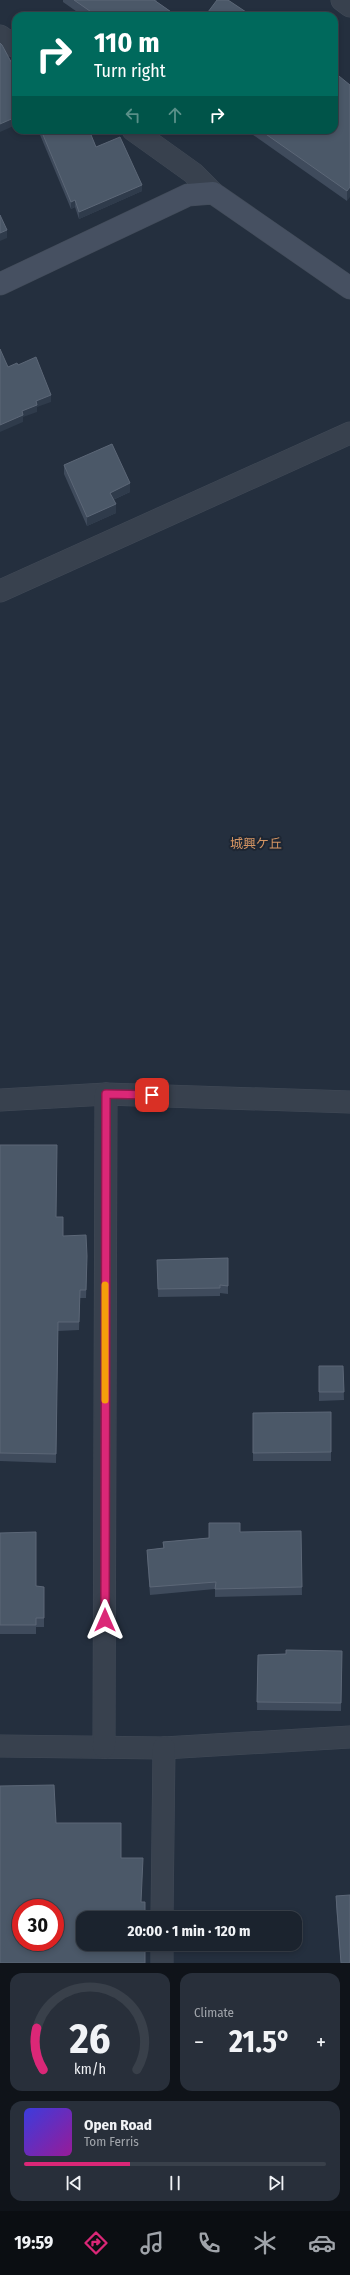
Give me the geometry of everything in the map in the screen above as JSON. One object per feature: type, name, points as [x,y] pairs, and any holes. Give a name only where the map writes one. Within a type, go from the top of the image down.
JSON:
[{"type":"street","points":[[342,0],[350,6]]},
{"type":"street","points":[[0,36],[12,44]]},
{"type":"street","points":[[139,134],[193,173],[214,193],[350,288]]},
{"type":"street","points":[[0,284],[188,195],[214,193]]},
{"type":"street","points":[[0,591],[350,433]]},
{"type":"street","points":[[104,1747],[106,1094]]},
{"type":"street","points":[[0,1100],[106,1094],[350,1102]]},
{"type":"street","points":[[0,1746],[164,1748],[350,1737]]},
{"type":"street","points":[[162,1911],[164,1748]]},
{"type":"street","points":[[162,1951],[162,1963]]},
{"type":"building","points":[[74,0],[154,0],[171,12],[91,12]]},
{"type":"building","points":[[217,0],[228,0],[246,12],[208,12]]},
{"type":"building","points":[[0,43],[12,64],[12,119],[0,124]]},
{"type":"building","points":[[338,75],[350,85],[350,187],[347,191],[266,134],[338,134]]},
{"type":"building","points":[[43,134],[91,134],[96,147],[120,137],[142,185],[79,212],[75,200],[71,202]]},
{"type":"building","points":[[0,215],[7,230],[0,233]]},
{"type":"building","points":[[0,349],[8,367],[17,363],[18,365],[36,357],[51,395],[36,401],[37,405],[22,411],[23,415],[0,425]]},
{"type":"building","points":[[112,444],[130,483],[110,493],[116,504],[87,517],[64,465]]},
{"type":"building","points":[[0,1145],[57,1145],[56,1217],[63,1217],[63,1236],[86,1235],[86,1290],[80,1290],[79,1322],[58,1322],[56,1454],[0,1453]]},
{"type":"building","points":[[228,1258],[228,1286],[220,1285],[220,1288],[158,1289],[157,1260]]},
{"type":"building","points":[[319,1366],[343,1366],[344,1392],[319,1392]]},
{"type":"building","points":[[331,1412],[331,1452],[253,1453],[253,1413]]},
{"type":"building","points":[[209,1523],[240,1523],[240,1532],[301,1531],[302,1587],[215,1589],[216,1582],[150,1587],[147,1550],[164,1548],[163,1542],[209,1538]]},
{"type":"building","points":[[36,1532],[36,1586],[44,1587],[44,1618],[36,1618],[36,1625],[0,1625],[0,1533]]},
{"type":"building","points":[[286,1650],[342,1651],[341,1703],[257,1702],[258,1655],[286,1654]]},
{"type":"building","points":[[54,1785],[56,1823],[121,1823],[121,1858],[143,1858],[141,1902],[145,1902],[145,1911],[76,1911],[76,1951],[145,1951],[145,1963],[0,1963],[0,1786]]},
{"type":"building","points":[[350,1895],[350,1963],[341,1963],[336,1896]]},
{"type":"slow traffic","points":[[105,1285],[105,1400]]},
{"type":"district","name":"城興ケ丘","points":[[256,843]]},
{"type":"route","points":[[105,1620],[106,1094],[152,1095]]}]
